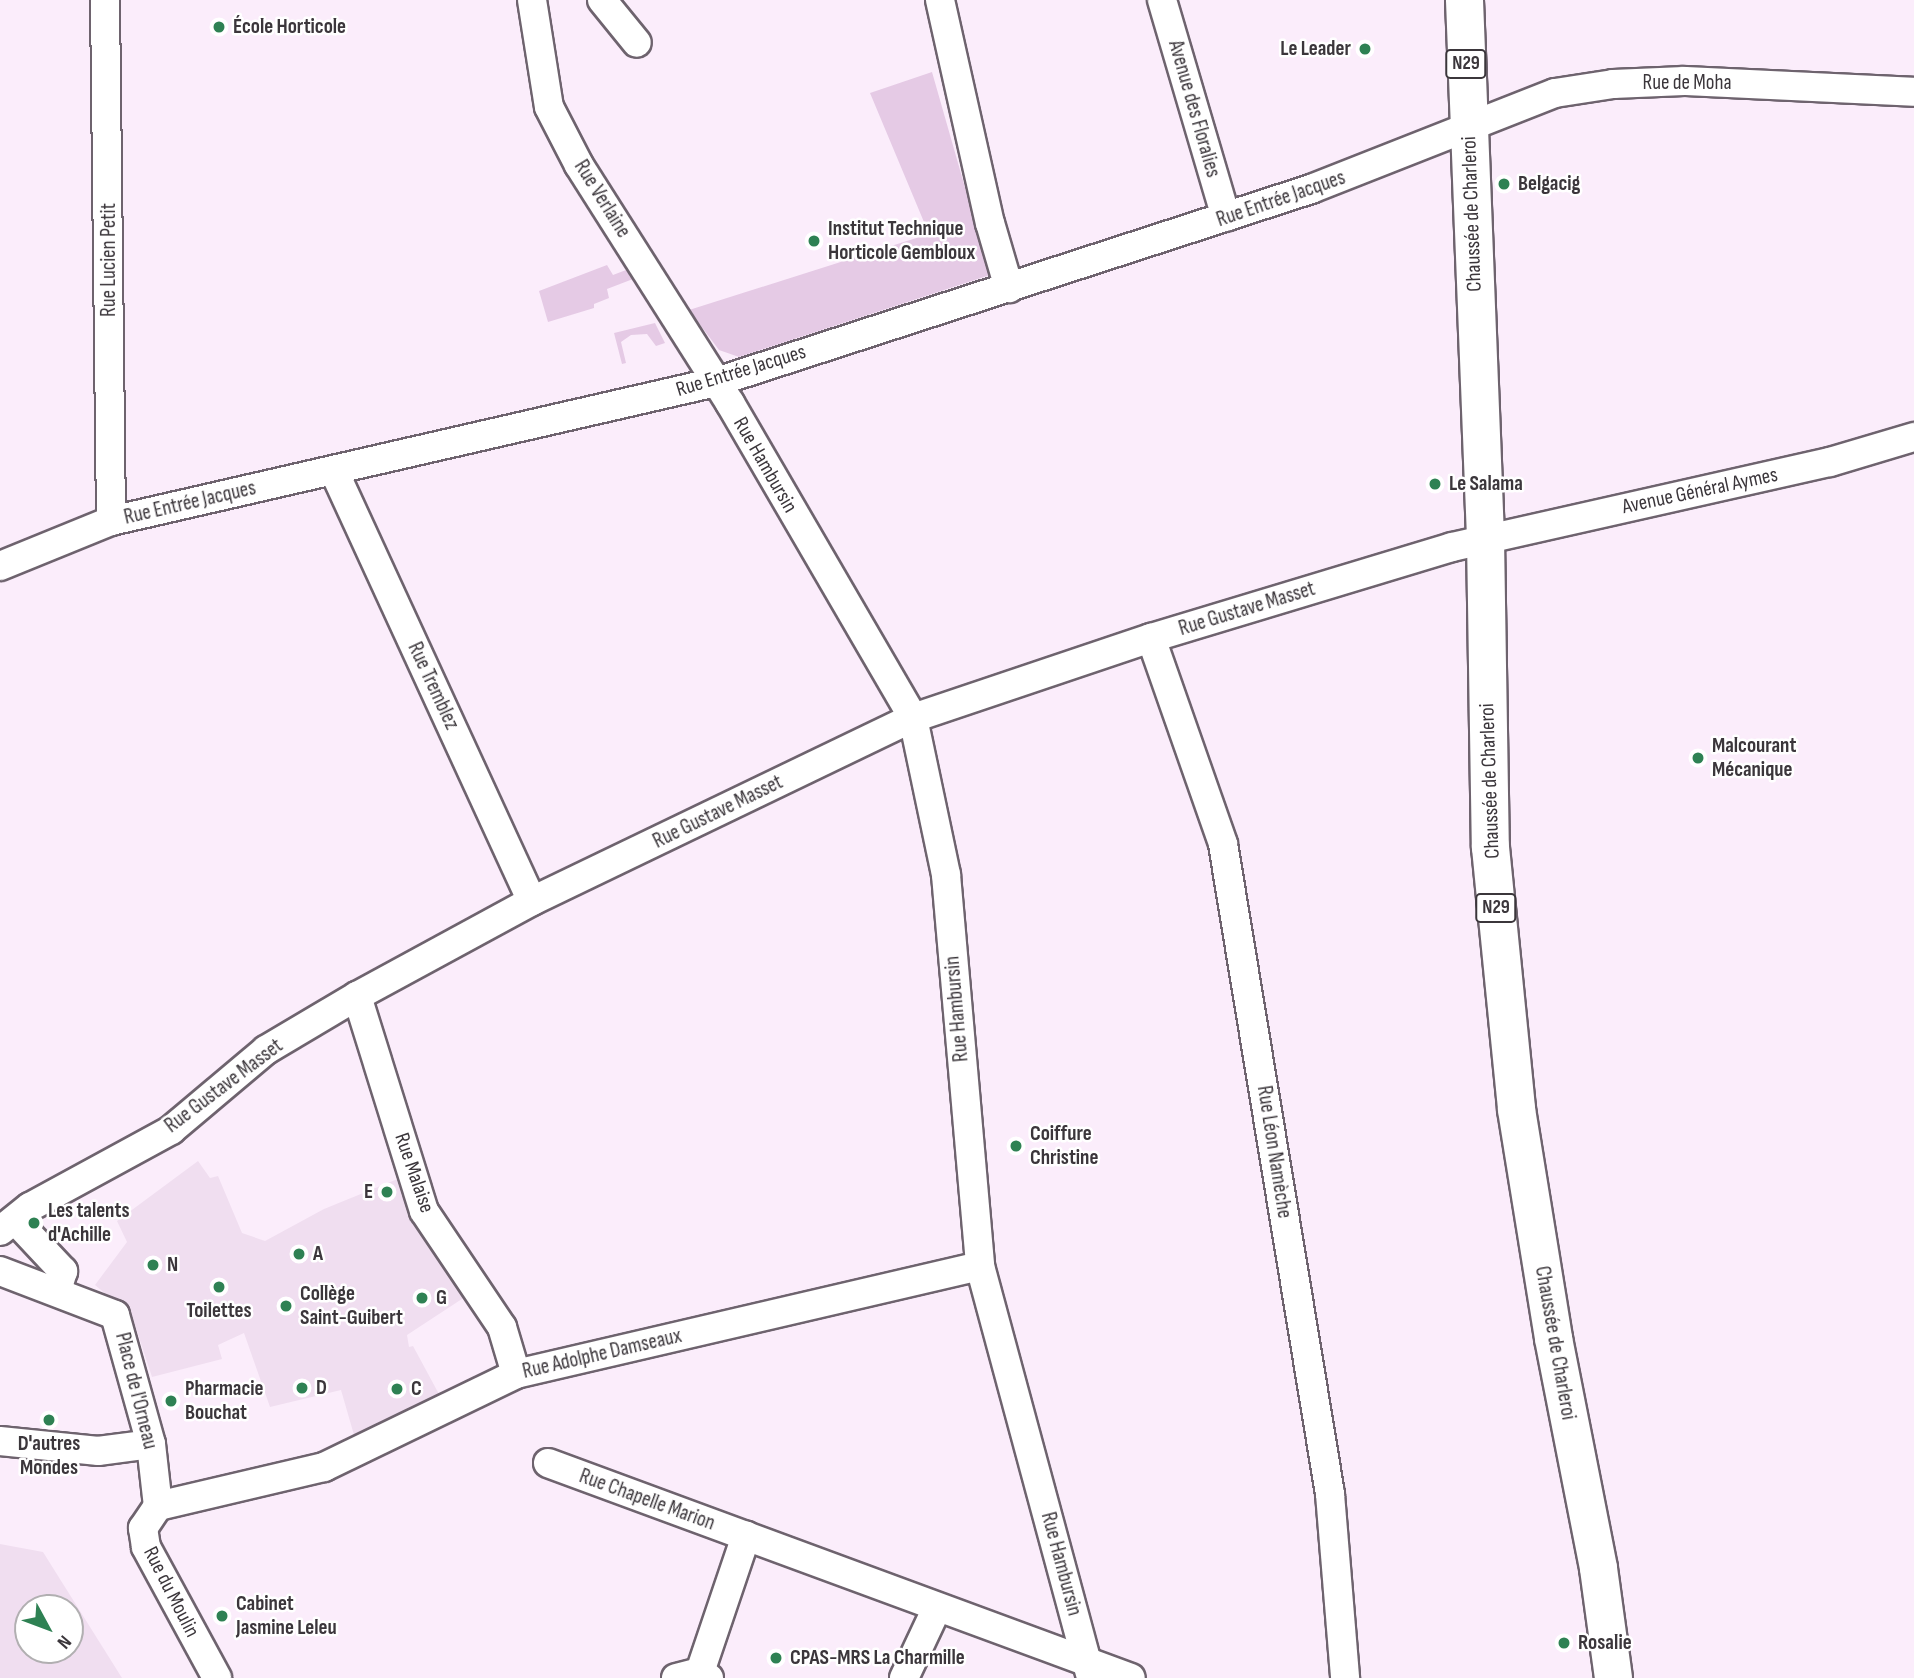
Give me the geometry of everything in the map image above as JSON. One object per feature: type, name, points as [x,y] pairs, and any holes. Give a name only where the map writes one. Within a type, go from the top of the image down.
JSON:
[{"type":"main road","name":"Chaussée de Charleroi","points":[[1464,0],[1485,538],[1490,848],[1516,1109],[1553,1338],[1598,1568],[1613,1678]]},
{"type":"street","name":"Rue Lucien Petit","points":[[104,0],[111,521]]},
{"type":"street","name":"Rue Verlaine","points":[[532,0],[549,107],[579,165],[716,382]]},
{"type":"street","points":[[602,0],[637,43]]},
{"type":"street","points":[[940,0],[990,223],[1009,288]]},
{"type":"street","name":"Avenue des Floralies","points":[[1162,0],[1226,217]]},
{"type":"street","name":"Rue de Moha","points":[[1469,129],[1555,93],[1613,83],[1684,81],[1914,92]]},
{"type":"street","name":"Rue Entrée Jacques","points":[[0,566],[111,521],[716,382],[1358,173],[1469,129]]},
{"type":"street","name":"Rue Hambursin","points":[[716,382],[913,718],[946,875],[980,1266],[1089,1671]]},
{"type":"street","name":"Avenue Général Aymes","points":[[1485,538],[1830,462],[1914,437]]},
{"type":"street","name":"Rue Tremblez","points":[[334,471],[532,901]]},
{"type":"street","name":"Rue Gustave Masset","points":[[8,1226],[30,1207],[171,1130],[267,1050],[357,996],[532,901],[913,718],[1150,638],[1485,538]]},
{"type":"street","name":"Rue Léon Namèche","points":[[1150,638],[1223,844],[1330,1494],[1345,1678]]},
{"type":"street","name":"Rue Malaise","points":[[357,996],[424,1211],[502,1326],[516,1374]]},
{"type":"street","points":[[8,1226],[63,1271],[57,1291]]},
{"type":"street","name":"Rue Adolphe Damseaux","points":[[159,1507],[324,1467],[516,1374],[980,1266]]},
{"type":"street","name":"Place de l'Orneau","points":[[0,1271],[115,1315],[151,1444],[159,1507]]},
{"type":"street","points":[[0,1441],[98,1451],[151,1444]]},
{"type":"street","name":"Rue Chapelle Marion","points":[[548,1463],[937,1608],[1089,1671],[1130,1678]]},
{"type":"street","name":"Rue du Moulin","points":[[159,1507],[143,1528],[146,1547],[217,1678]]},
{"type":"street","points":[[696,1676],[746,1536]]},
{"type":"street","points":[[904,1678],[937,1608]]},
{"type":"shaded area","points":[[932,72],[990,275],[739,357],[719,350],[689,310],[929,234],[870,93]]},
{"type":"shaded area","points":[[607,265],[613,275],[626,270],[633,279],[607,289],[609,298],[594,304],[594,308],[548,322],[539,291]]},
{"type":"shaded area","points":[[655,323],[665,343],[656,346],[647,334],[631,335],[621,342],[626,363],[622,364],[614,333]]},
{"type":"shaded area","name":"Collège Saint-Guibert","points":[[198,1161],[210,1178],[218,1176],[242,1233],[265,1241],[324,1209],[405,1176],[416,1227],[468,1295],[407,1335],[409,1347],[413,1346],[440,1396],[354,1435],[341,1390],[270,1407],[244,1333],[218,1345],[222,1359],[152,1377],[132,1316],[95,1285],[127,1242],[117,1221]]},
{"type":"shaded area","points":[[0,1544],[43,1552],[69,1594],[14,1594],[14,1664],[84,1664],[84,1617],[122,1678],[0,1678]]},
{"type":"place","name":"École Horticole","points":[[219,27]]},
{"type":"place","name":"Le Leader","points":[[1365,49]]},
{"type":"place","name":"Belgacig","points":[[1504,184]]},
{"type":"place","name":"Institut Technique Horticole Gembloux","points":[[814,241]]},
{"type":"place","name":"Le Salama","points":[[1435,484]]},
{"type":"place","name":"Malcourant Mécanique","points":[[1698,758]]},
{"type":"place","name":"Coiffure Christine","points":[[1016,1146]]},
{"type":"place","name":"E","points":[[387,1192]]},
{"type":"place","name":"Les talents d'Achille","points":[[34,1223]]},
{"type":"place","name":"A","points":[[299,1254]]},
{"type":"place","name":"N","points":[[153,1265]]},
{"type":"place","name":"Toilettes","points":[[219,1287]]},
{"type":"place","name":"G","points":[[422,1298]]},
{"type":"place","name":"Collège Saint-Guibert","points":[[286,1306]]},
{"type":"place","name":"D","points":[[302,1388]]},
{"type":"place","name":"C","points":[[397,1389]]},
{"type":"place","name":"Pharmacie Bouchat","points":[[171,1401]]},
{"type":"place","name":"D'autres Mondes","points":[[49,1420]]},
{"type":"place","name":"Cabinet Jasmine Leleu","points":[[222,1616]]},
{"type":"place","name":"Rosalie","points":[[1564,1643]]},
{"type":"place","name":"CPAS-MRS La Charmille","points":[[776,1658]]}]
